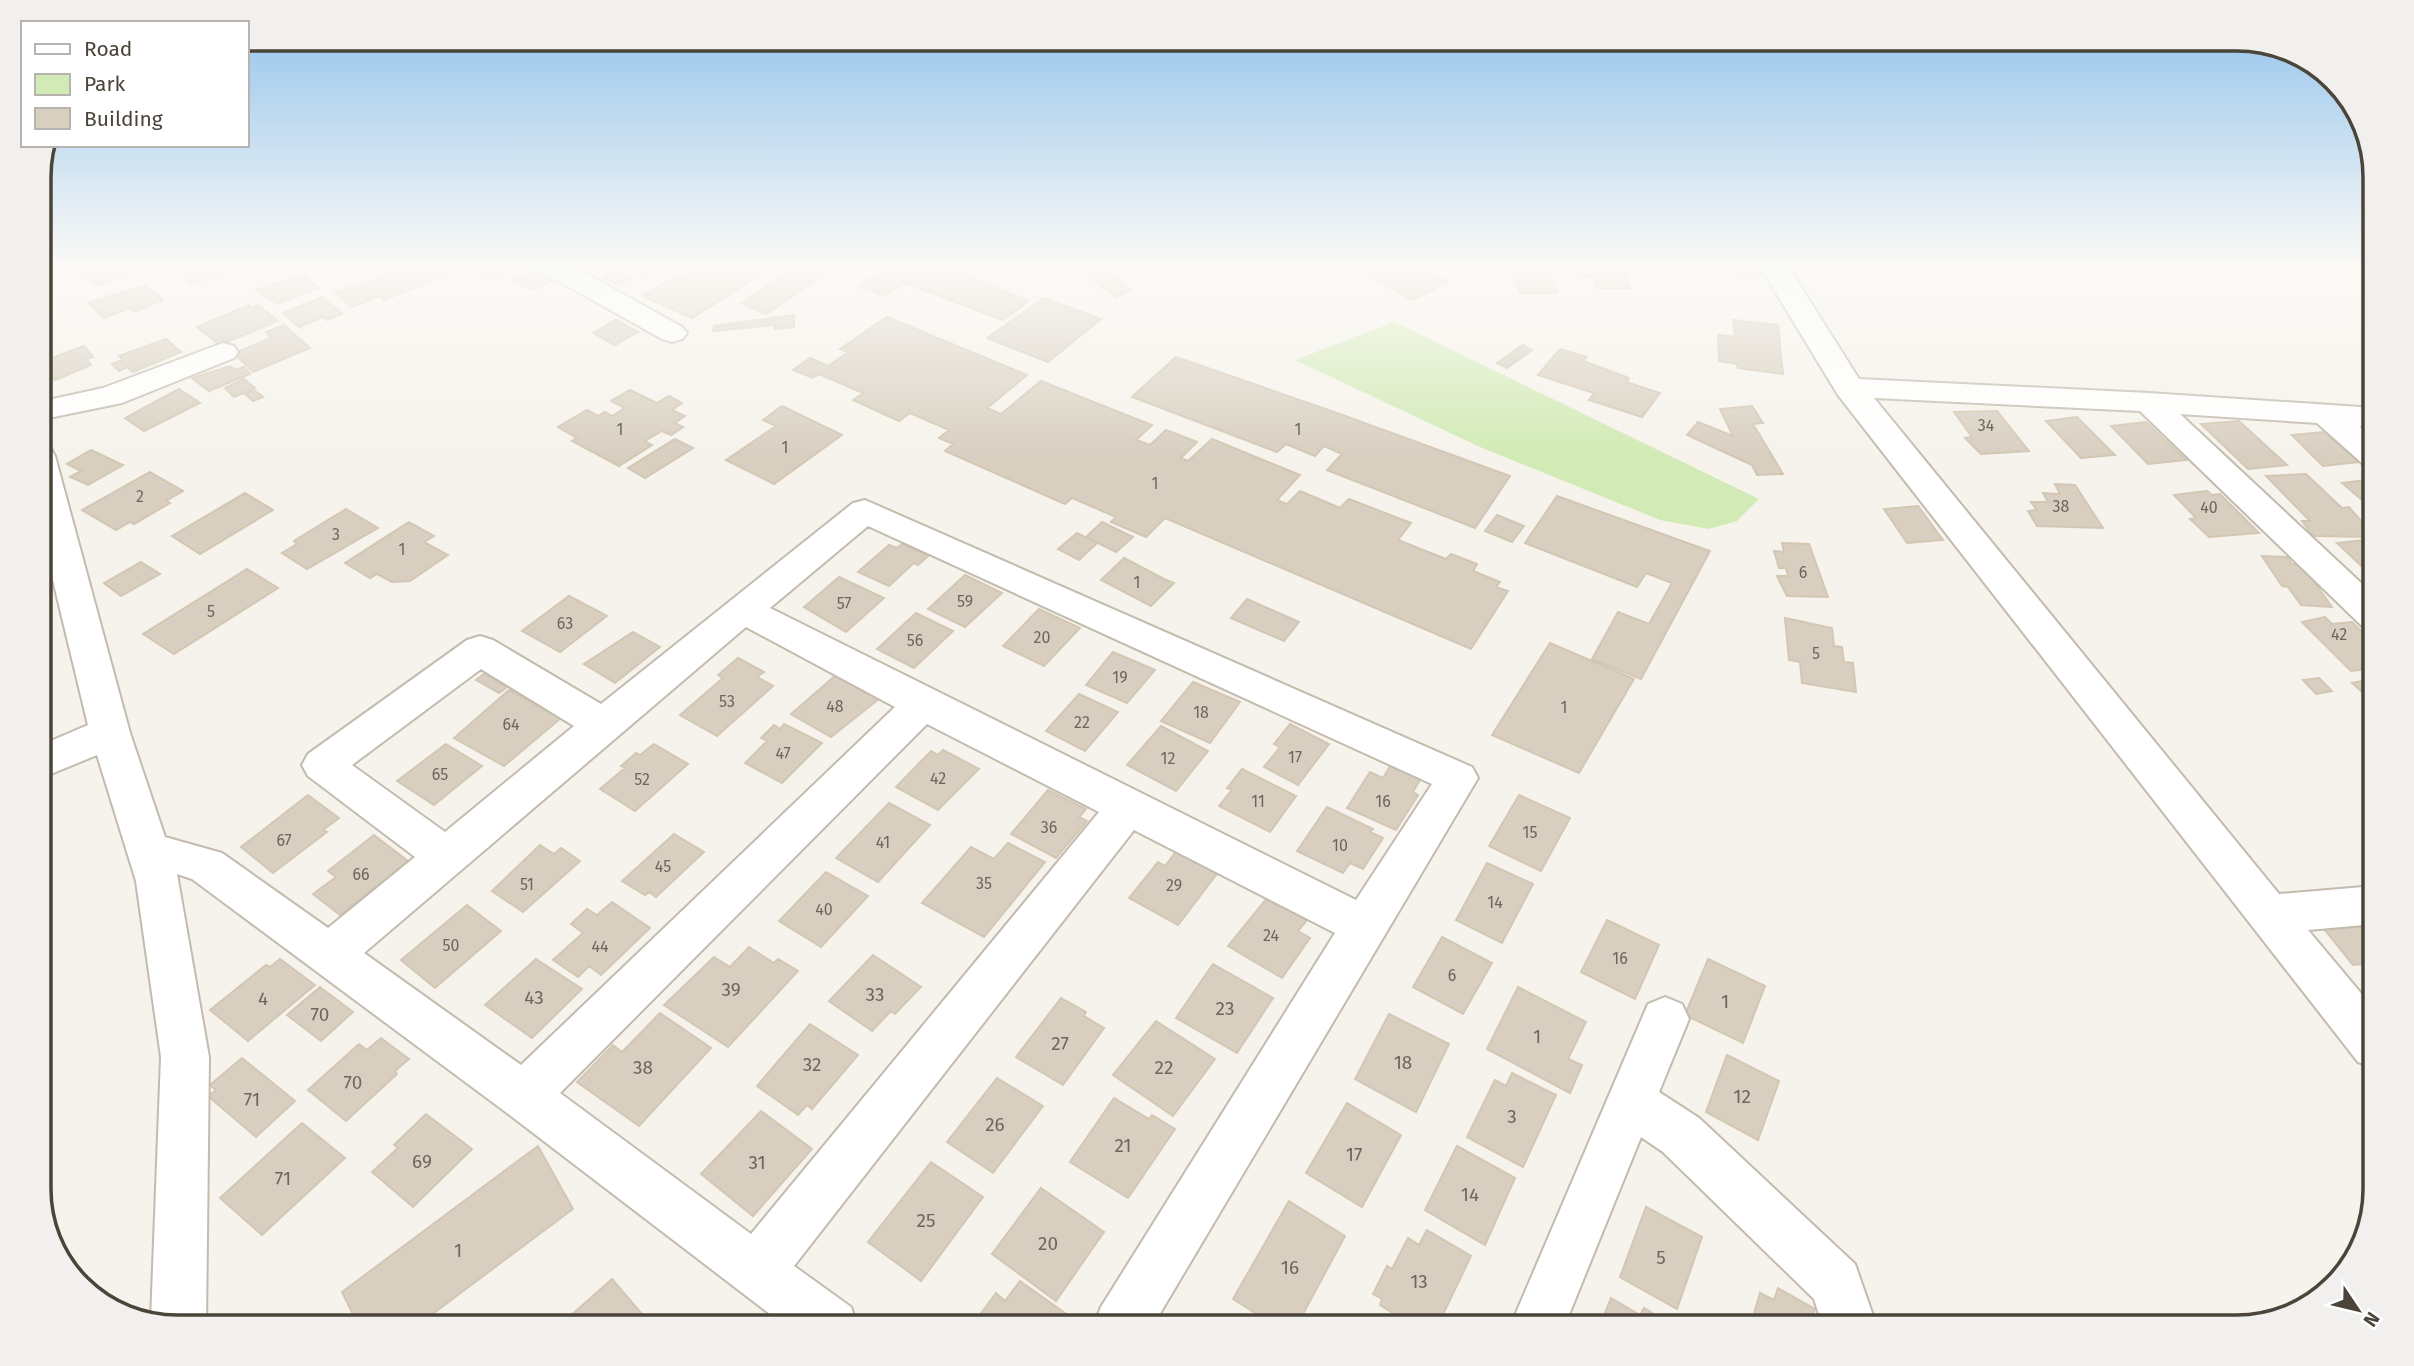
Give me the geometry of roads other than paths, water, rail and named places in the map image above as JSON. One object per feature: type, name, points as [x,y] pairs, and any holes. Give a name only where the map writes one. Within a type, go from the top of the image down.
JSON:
[{"type":"street","points":[[664,329],[672,333]]},
{"type":"street","points":[[1812,329],[1849,388],[2108,716],[2363,1031]]},
{"type":"street","points":[[51,408],[110,396],[223,352]]},
{"type":"street","points":[[1849,388],[2149,402],[2363,417]]},
{"type":"street","points":[[2149,402],[2363,606]]},
{"type":"street","points":[[2325,414],[2363,447]]},
{"type":"street","points":[[51,503],[110,733],[158,881],[185,1057],[178,1315]]},
{"type":"street","points":[[328,956],[603,724],[865,511],[1458,778],[1364,926],[1129,1315]]},
{"type":"street","points":[[744,610],[923,704],[1364,926]]},
{"type":"street","points":[[446,856],[322,765],[480,650],[603,724]]},
{"type":"street","points":[[524,1096],[923,704]]},
{"type":"street","points":[[51,754],[110,733]]},
{"type":"street","points":[[755,1272],[1129,806]]},
{"type":"street","points":[[150,854],[175,855],[207,866],[524,1096],[813,1315]]},
{"type":"street","points":[[2270,914],[2363,906]]},
{"type":"street","points":[[1542,1315],[1665,1019]]},
{"type":"street","points":[[1632,1102],[1681,1135],[1836,1283],[1846,1315]]}]
